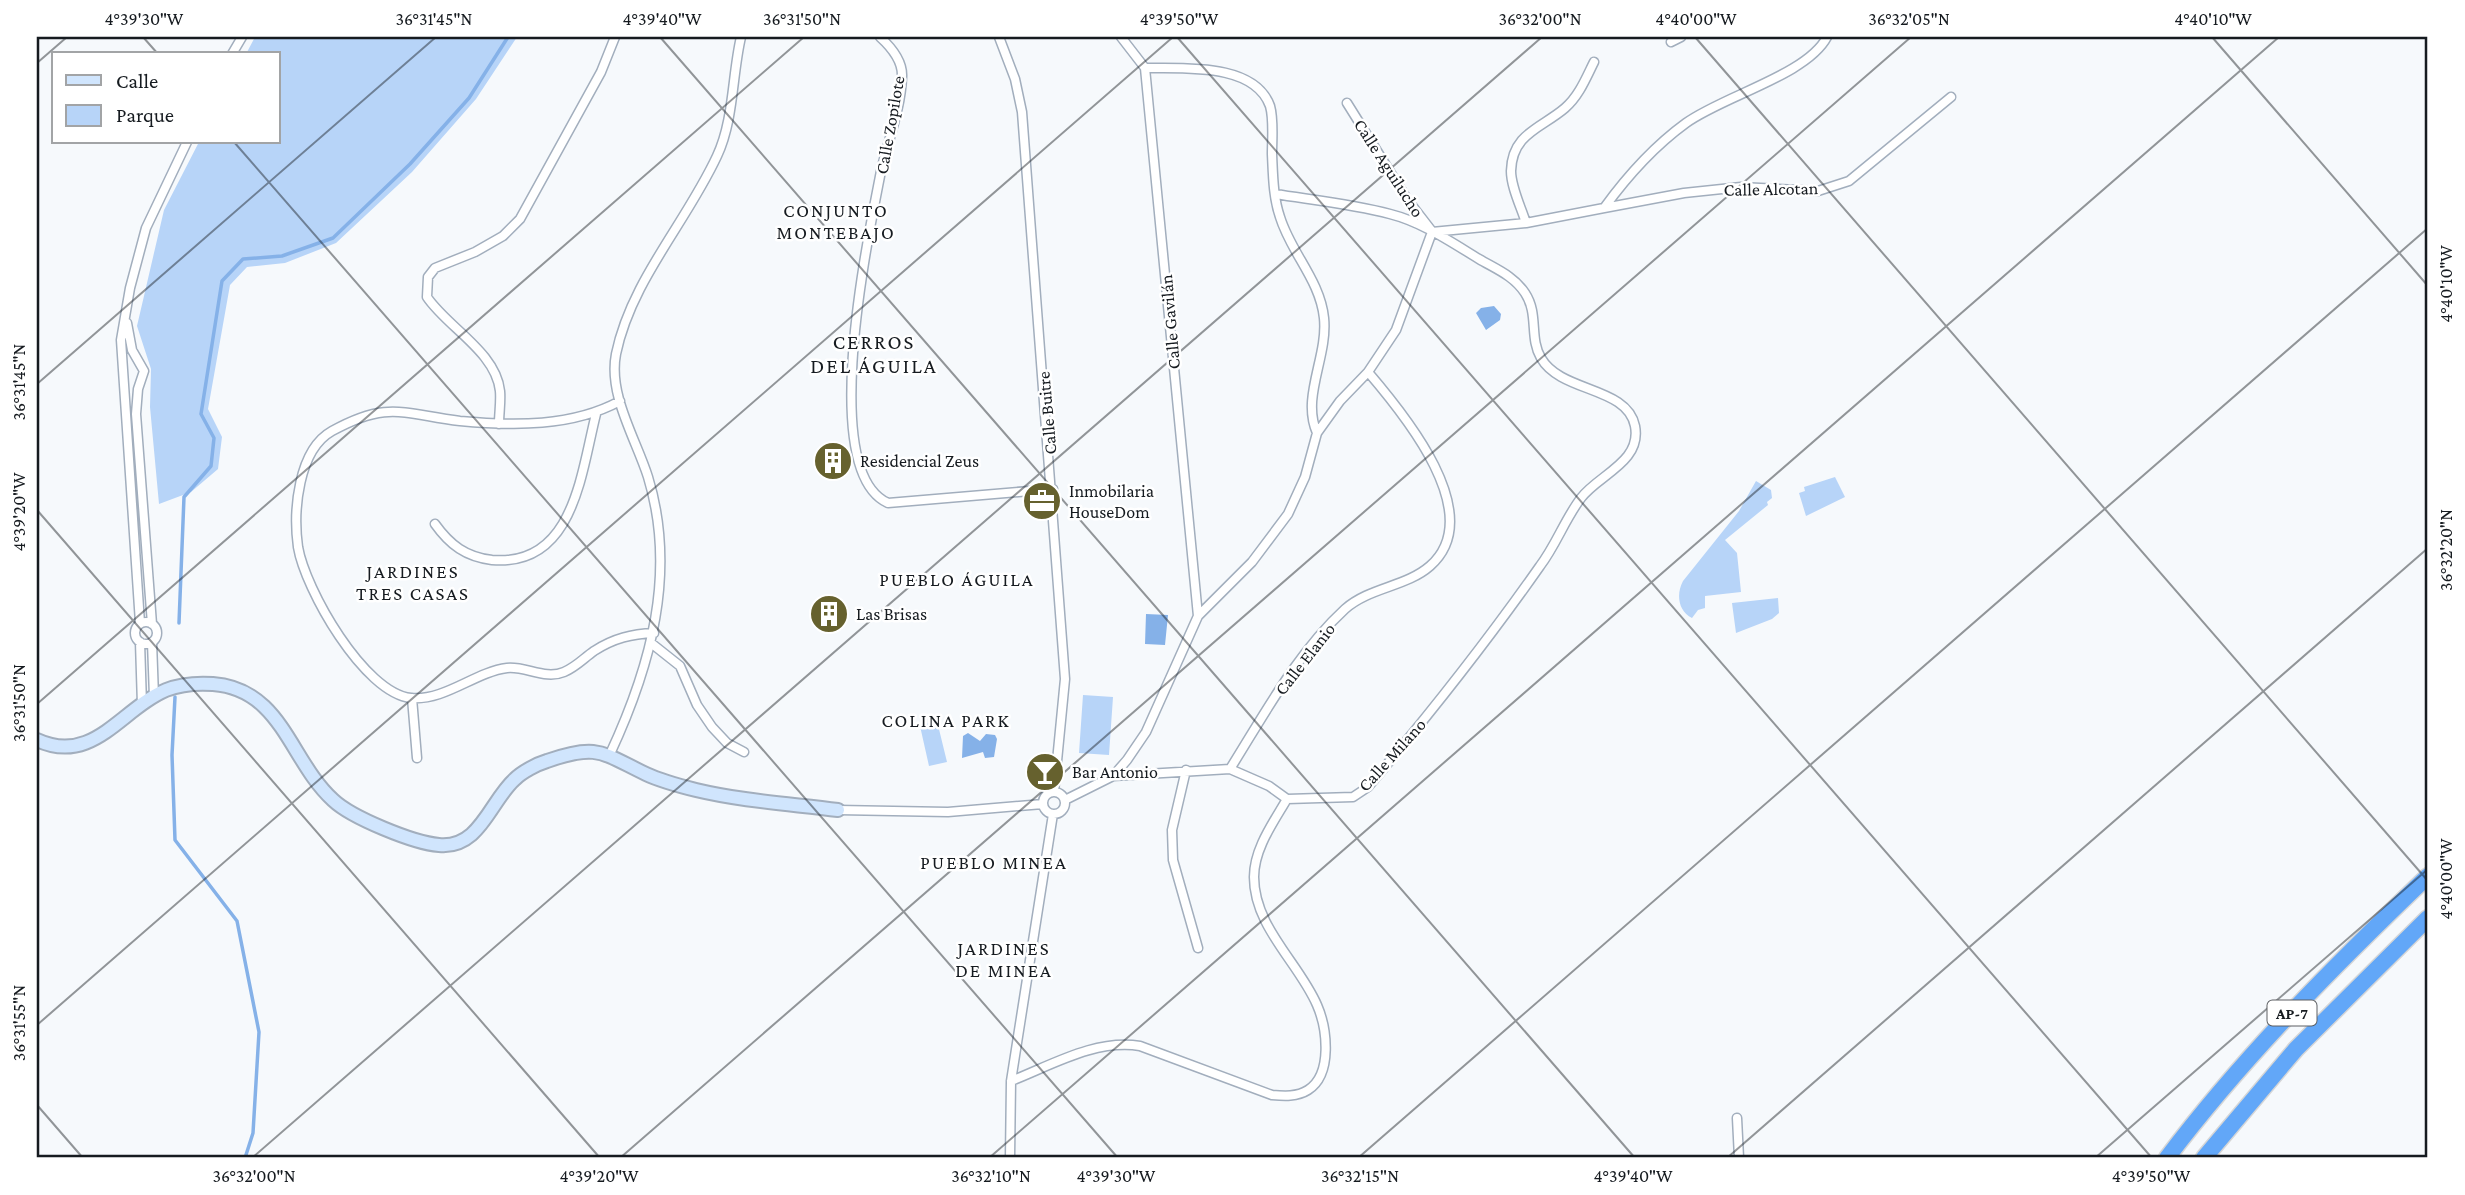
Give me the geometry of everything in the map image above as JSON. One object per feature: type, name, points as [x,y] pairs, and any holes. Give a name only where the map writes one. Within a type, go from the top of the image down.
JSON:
[{"type":"highway","name":"AP-7","points":[[2166,1158],[2258,1049],[2366,935],[2428,876]]},
{"type":"highway","name":"AP-7","points":[[2204,1158],[2296,1049],[2428,918]]},
{"type":"street","points":[[499,424],[500,389],[495,376],[485,359],[427,297],[428,277],[435,268],[475,252],[503,236],[520,219],[601,72],[615,37]]},
{"type":"street","points":[[610,754],[638,688],[654,633],[660,595],[657,521],[649,480],[620,401],[615,358],[622,333],[664,244],[719,153],[726,129],[741,37]]},
{"type":"street","name":"Calle Zopilote","points":[[880,37],[894,51],[903,75],[881,172],[856,322],[850,407],[860,463],[877,498],[888,503],[1053,489]]},
{"type":"street","name":"Calle Buitre","points":[[999,37],[1016,79],[1022,112],[1053,489],[1065,679],[1054,792]]},
{"type":"street","points":[[1121,37],[1145,68],[1237,76],[1264,94],[1270,108],[1275,194],[1280,217],[1312,279],[1324,320],[1322,348],[1311,405],[1311,418],[1317,433]]},
{"type":"street","points":[[1671,42],[1681,37]]},
{"type":"street","points":[[1604,208],[1635,166],[1686,123],[1716,104],[1807,61],[1826,37]]},
{"type":"street","points":[[1526,223],[1511,173],[1520,141],[1533,127],[1565,108],[1579,92],[1594,62]]},
{"type":"street","name":"Calle Gavilán","points":[[1145,68],[1198,616]]},
{"type":"street","name":"Calle Alcotan","points":[[1433,232],[1526,223],[1684,193],[1741,187],[1818,191],[1849,181],[1951,97]]},
{"type":"street","name":"Calle Aguilucho","points":[[1347,103],[1407,199],[1433,232]]},
{"type":"street","points":[[142,705],[140,642],[135,633],[140,623],[121,375],[125,316],[146,229],[186,144]]},
{"type":"street","points":[[1113,776],[1146,732],[1198,616],[1252,562],[1288,514],[1306,477],[1317,433],[1340,401],[1368,372],[1396,330],[1433,232],[1390,214],[1275,194]]},
{"type":"street","name":"Calle Milano","points":[[1287,799],[1353,797],[1368,787],[1482,648],[1545,560],[1580,499],[1630,453],[1636,439],[1635,425],[1629,411],[1606,395],[1565,381],[1544,365],[1538,354],[1534,312],[1513,278],[1433,232]]},
{"type":"street","points":[[125,316],[132,350],[141,366],[142,379],[138,389],[136,414],[152,624],[157,633],[152,642],[154,697]]},
{"type":"street","points":[[121,375],[130,362],[141,366]]},
{"type":"street","name":"Calle Elanio","points":[[1230,769],[1274,698],[1327,628],[1346,608],[1372,591],[1408,579],[1429,567],[1444,551],[1450,534],[1451,516],[1444,492],[1423,446],[1407,418],[1368,372]]},
{"type":"street","points":[[121,375],[131,384],[142,379]]},
{"type":"street","points":[[620,401],[596,414],[532,424],[457,420],[407,410],[360,417],[329,433],[312,450],[297,511],[298,548],[329,620],[348,650],[368,671],[400,694],[412,698],[429,696],[505,668],[522,668],[548,675],[562,673],[612,641],[632,634],[654,633]]},
{"type":"street","points":[[435,524],[446,540],[477,558],[499,560],[522,557],[554,540],[577,492],[596,414]]},
{"type":"street","points":[[140,623],[152,624]]},
{"type":"street","points":[[140,642],[152,642]]},
{"type":"street","points":[[651,643],[680,666],[697,705],[712,727],[727,743],[744,752]]},
{"type":"street","points":[[37,740],[58,747],[77,747],[109,732],[154,697],[181,685],[216,684],[250,695],[276,716],[311,775],[334,801],[368,822],[439,845],[459,843],[476,832],[515,778],[545,761],[585,751],[610,754],[648,775],[696,790],[838,810],[948,812],[1043,804]]},
{"type":"street","points":[[412,698],[417,758]]},
{"type":"street","points":[[1012,1081],[1104,1045],[1121,1043],[1140,1046],[1272,1096],[1293,1096],[1308,1090],[1318,1080],[1325,1045],[1318,1008],[1268,926],[1254,879],[1256,859],[1287,799],[1269,786],[1230,769],[1113,776],[1065,800]]},
{"type":"street","points":[[1186,770],[1172,830],[1173,860],[1198,948]]},
{"type":"street","points":[[1053,814],[1046,810],[1043,804],[1045,797],[1054,792],[1065,800]]},
{"type":"street","points":[[1053,814],[1063,809],[1065,800]]},
{"type":"street","points":[[1010,1158],[1012,1081],[1053,814]]},
{"type":"street","points":[[1737,1118],[1739,1158]]},
{"type":"green space","points":[[255,37],[517,37],[476,99],[412,172],[336,243],[285,263],[247,267],[230,285],[208,409],[222,437],[218,469],[191,492],[159,504],[150,407],[151,369],[137,326],[164,210],[198,144],[280,144],[280,52],[247,52]]},
{"type":"green space","points":[[1835,477],[1845,497],[1806,516],[1799,493],[1805,491],[1804,487]]},
{"type":"green space","points":[[1756,481],[1771,490],[1772,498],[1767,502],[1768,505],[1725,540],[1737,553],[1741,592],[1705,596],[1705,608],[1698,610],[1692,618],[1681,607],[1679,591],[1683,581],[1739,511]]},
{"type":"green space","points":[[1778,598],[1779,613],[1772,619],[1736,633],[1732,603]]},
{"type":"green space","points":[[1083,695],[1113,697],[1109,755],[1079,753]]},
{"type":"green space","points":[[937,721],[947,762],[929,766],[920,726]]},
{"type":"shaded area","points":[[1494,306],[1501,314],[1500,320],[1486,330],[1476,313],[1481,308]]},
{"type":"shaded area","points":[[1146,614],[1168,615],[1165,645],[1145,644]]},
{"type":"shaded area","points":[[968,733],[980,741],[986,734],[995,735],[997,739],[994,757],[985,758],[983,752],[962,758],[963,736]]},
{"type":"waterway","points":[[179,623],[184,497],[211,466],[214,438],[201,414],[222,281],[243,259],[282,256],[333,238],[410,164],[469,98],[508,37]]},
{"type":"waterway","points":[[175,697],[172,755],[175,840],[237,921],[259,1032],[253,1133],[245,1158]]},
{"type":"place","name":"Residencial Zeus","points":[[833,461]]},
{"type":"place","name":"Inmobilaria HouseDom","points":[[1042,501]]},
{"type":"place","name":"Las Brisas","points":[[829,614]]},
{"type":"place","name":"Bar Antonio","points":[[1045,772]]},
{"type":"district","name":"CONJUNTO MONTEBAJO","points":[[836,221]]},
{"type":"district","name":"CERROS DEL ÁGUILA","points":[[874,354]]},
{"type":"district","name":"PUEBLO ÁGUILA","points":[[957,579]]},
{"type":"district","name":"JARDINES TRES CASAS","points":[[413,582]]},
{"type":"district","name":"COLINA PARK","points":[[946,720]]},
{"type":"district","name":"PUEBLO MINEA","points":[[994,862]]},
{"type":"district","name":"JARDINES DE MINEA","points":[[1004,959]]}]
